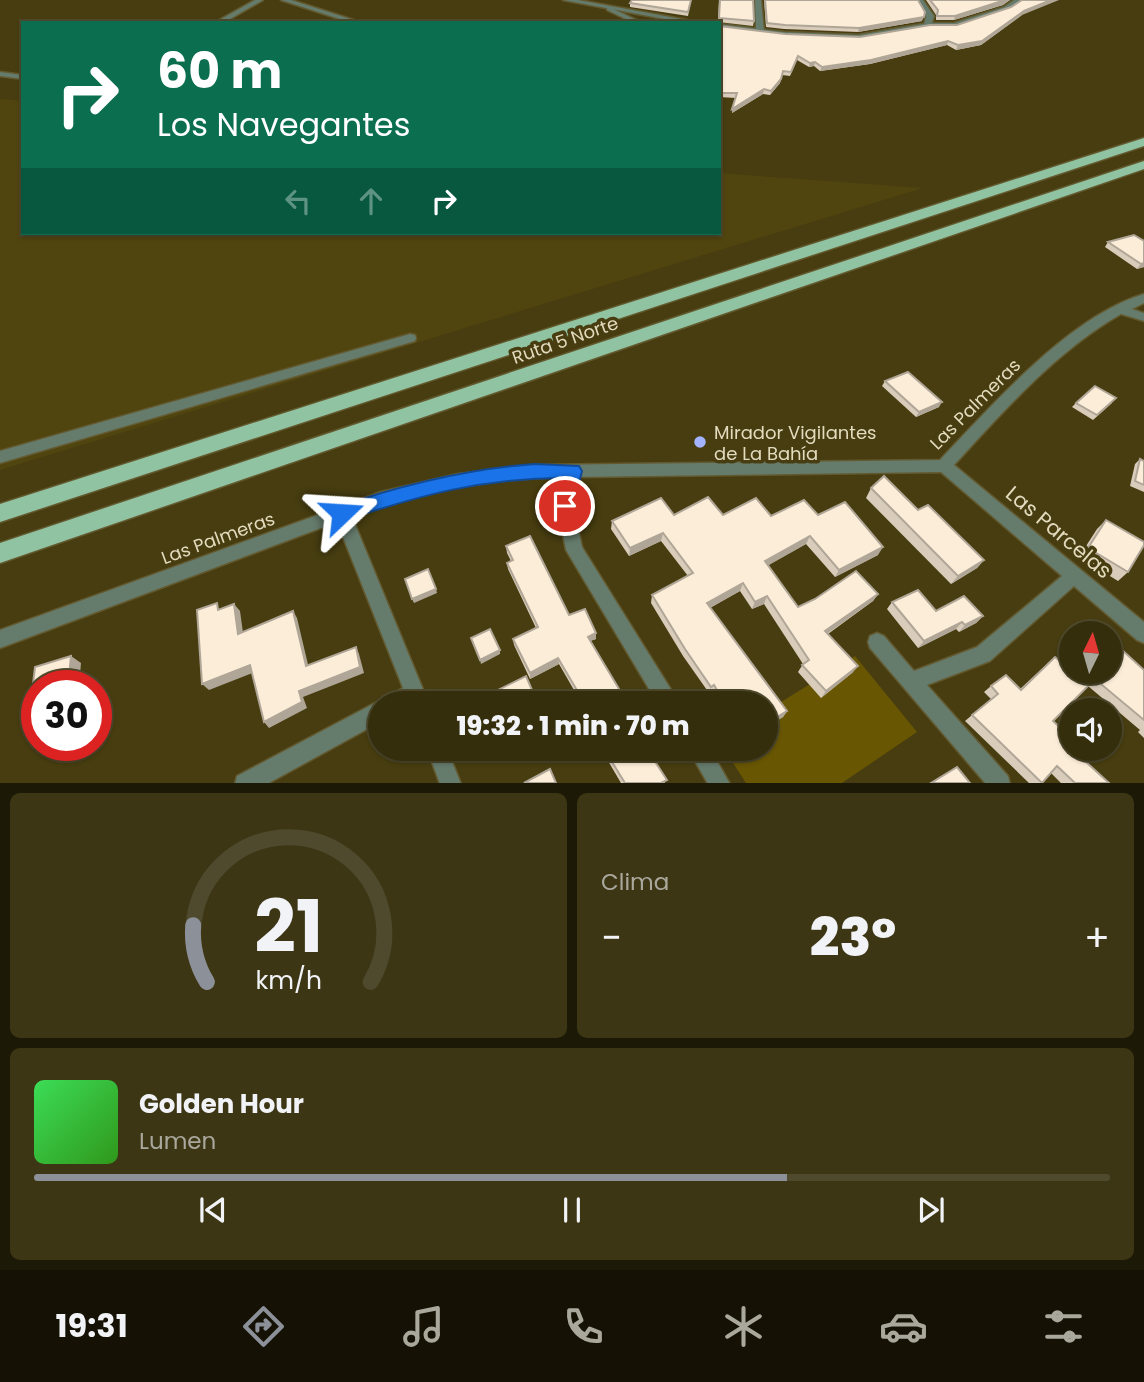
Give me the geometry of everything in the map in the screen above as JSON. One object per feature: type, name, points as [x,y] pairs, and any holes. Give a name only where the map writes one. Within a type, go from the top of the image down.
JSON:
[{"type":"highway","name":"Ruta 5 Norte","points":[[0,513],[1144,142]]},
{"type":"highway","name":"Ruta 5 Norte","points":[[0,553],[1144,165]]},
{"type":"street","points":[[221,21],[260,0]]},
{"type":"street","points":[[284,0],[353,21]]},
{"type":"street","points":[[566,0],[687,21]]},
{"type":"street","points":[[758,0],[760,32]]},
{"type":"street","points":[[920,0],[930,16],[928,25]]},
{"type":"street","points":[[721,27],[760,32],[858,37],[928,25],[964,23],[1019,0]]},
{"type":"street","points":[[609,9],[636,21]]},
{"type":"street","points":[[0,74],[21,77]]},
{"type":"street","name":"Las Palmeras","points":[[0,639],[342,513],[420,488],[458,480],[496,474],[573,471],[944,466],[1033,371],[1118,309],[1144,298]]},
{"type":"street","points":[[1118,309],[1144,317]]},
{"type":"street","points":[[0,457],[410,338]]},
{"type":"street","name":"Las Parcelas","points":[[944,466],[1144,634]]},
{"type":"street","points":[[573,471],[565,506],[574,550],[662,691]]},
{"type":"street","points":[[342,513],[413,691]]},
{"type":"street","points":[[912,682],[983,654],[1075,575]]},
{"type":"street","points":[[877,642],[1000,783]]},
{"type":"street","points":[[245,783],[368,717]]},
{"type":"street","points":[[442,761],[451,783]]},
{"type":"street","points":[[706,761],[720,783]]},
{"type":"shaded area","points":[[0,99],[21,101],[21,235],[721,235],[721,173],[923,188],[0,470]]},
{"type":"shaded area","points":[[855,656],[917,732],[842,783],[746,783],[732,761],[778,761],[778,704]]},
{"type":"building","points":[[632,0],[691,0],[688,12],[630,3]]},
{"type":"building","points":[[720,0],[753,0],[754,21],[719,18]]},
{"type":"building","points":[[765,0],[918,0],[925,12],[924,17],[859,28],[785,25],[767,23]]},
{"type":"building","points":[[930,0],[1005,0],[955,16],[937,16],[938,10]]},
{"type":"building","points":[[1022,0],[1051,0],[1024,11],[982,41],[958,45],[948,41],[871,60],[822,67],[798,56],[791,72],[783,71],[781,79],[771,91],[764,89],[732,109],[737,93],[721,93],[721,26],[785,34],[860,37],[930,25],[957,25],[1011,7]]},
{"type":"building","points":[[1134,235],[1144,241],[1144,263],[1141,264],[1108,242]]},
{"type":"building","points":[[908,372],[942,402],[919,412],[885,381]]},
{"type":"building","points":[[1095,386],[1116,398],[1097,415],[1076,403]]},
{"type":"building","points":[[1140,459],[1144,461],[1144,485],[1135,481]]},
{"type":"building","points":[[884,476],[918,510],[928,505],[984,560],[958,576],[871,488]]},
{"type":"building","points":[[708,497],[723,515],[756,498],[771,516],[804,500],[818,515],[845,502],[883,547],[839,570],[810,536],[765,561],[798,607],[815,599],[856,571],[878,594],[825,631],[858,666],[826,691],[802,665],[809,660],[767,596],[755,602],[743,583],[707,603],[772,691],[717,691],[714,685],[711,687],[652,595],[693,573],[663,533],[630,548],[612,521],[661,498],[674,515]]},
{"type":"building","points":[[1106,520],[1144,542],[1128,572],[1088,548]]},
{"type":"building","points":[[530,536],[569,615],[585,609],[596,633],[588,637],[620,691],[577,691],[558,658],[530,673],[513,639],[538,627],[507,563],[513,560],[506,546]]},
{"type":"building","points":[[428,569],[436,589],[412,599],[405,579]]},
{"type":"building","points":[[918,590],[936,611],[964,596],[983,616],[965,625],[962,622],[924,641],[892,602]]},
{"type":"building","points":[[217,603],[218,610],[234,604],[238,634],[293,611],[306,666],[356,647],[360,667],[299,691],[302,702],[264,722],[250,665],[202,684],[197,610]]},
{"type":"building","points":[[490,629],[500,650],[480,660],[471,638]]},
{"type":"building","points":[[1122,650],[1144,670],[1144,720],[1122,702],[1122,698],[1118,698],[1101,684],[1122,684]]},
{"type":"building","points":[[71,656],[70,670],[35,670],[35,667]]},
{"type":"building","points":[[1055,657],[1059,660],[1059,684],[1090,684],[1076,698],[1059,698],[1059,715],[1053,721],[1059,727],[1059,761],[1085,761],[1109,783],[1075,783],[1057,766],[1042,783],[972,715],[998,694],[991,686],[1006,675],[1021,690]]},
{"type":"building","points":[[526,676],[532,691],[496,691]]},
{"type":"building","points":[[778,699],[787,711],[778,716]]},
{"type":"building","points":[[611,761],[655,761],[667,780],[661,783],[625,783]]},
{"type":"building","points":[[957,767],[970,783],[931,783]]},
{"type":"building","points":[[550,769],[556,783],[524,783]]},
{"type":"place","name":"Mirador Vigilantes de La Bahía","points":[[700,442]]},
{"type":"route","points":[[342,513],[420,488],[496,474],[535,471],[573,471],[565,506]]}]
